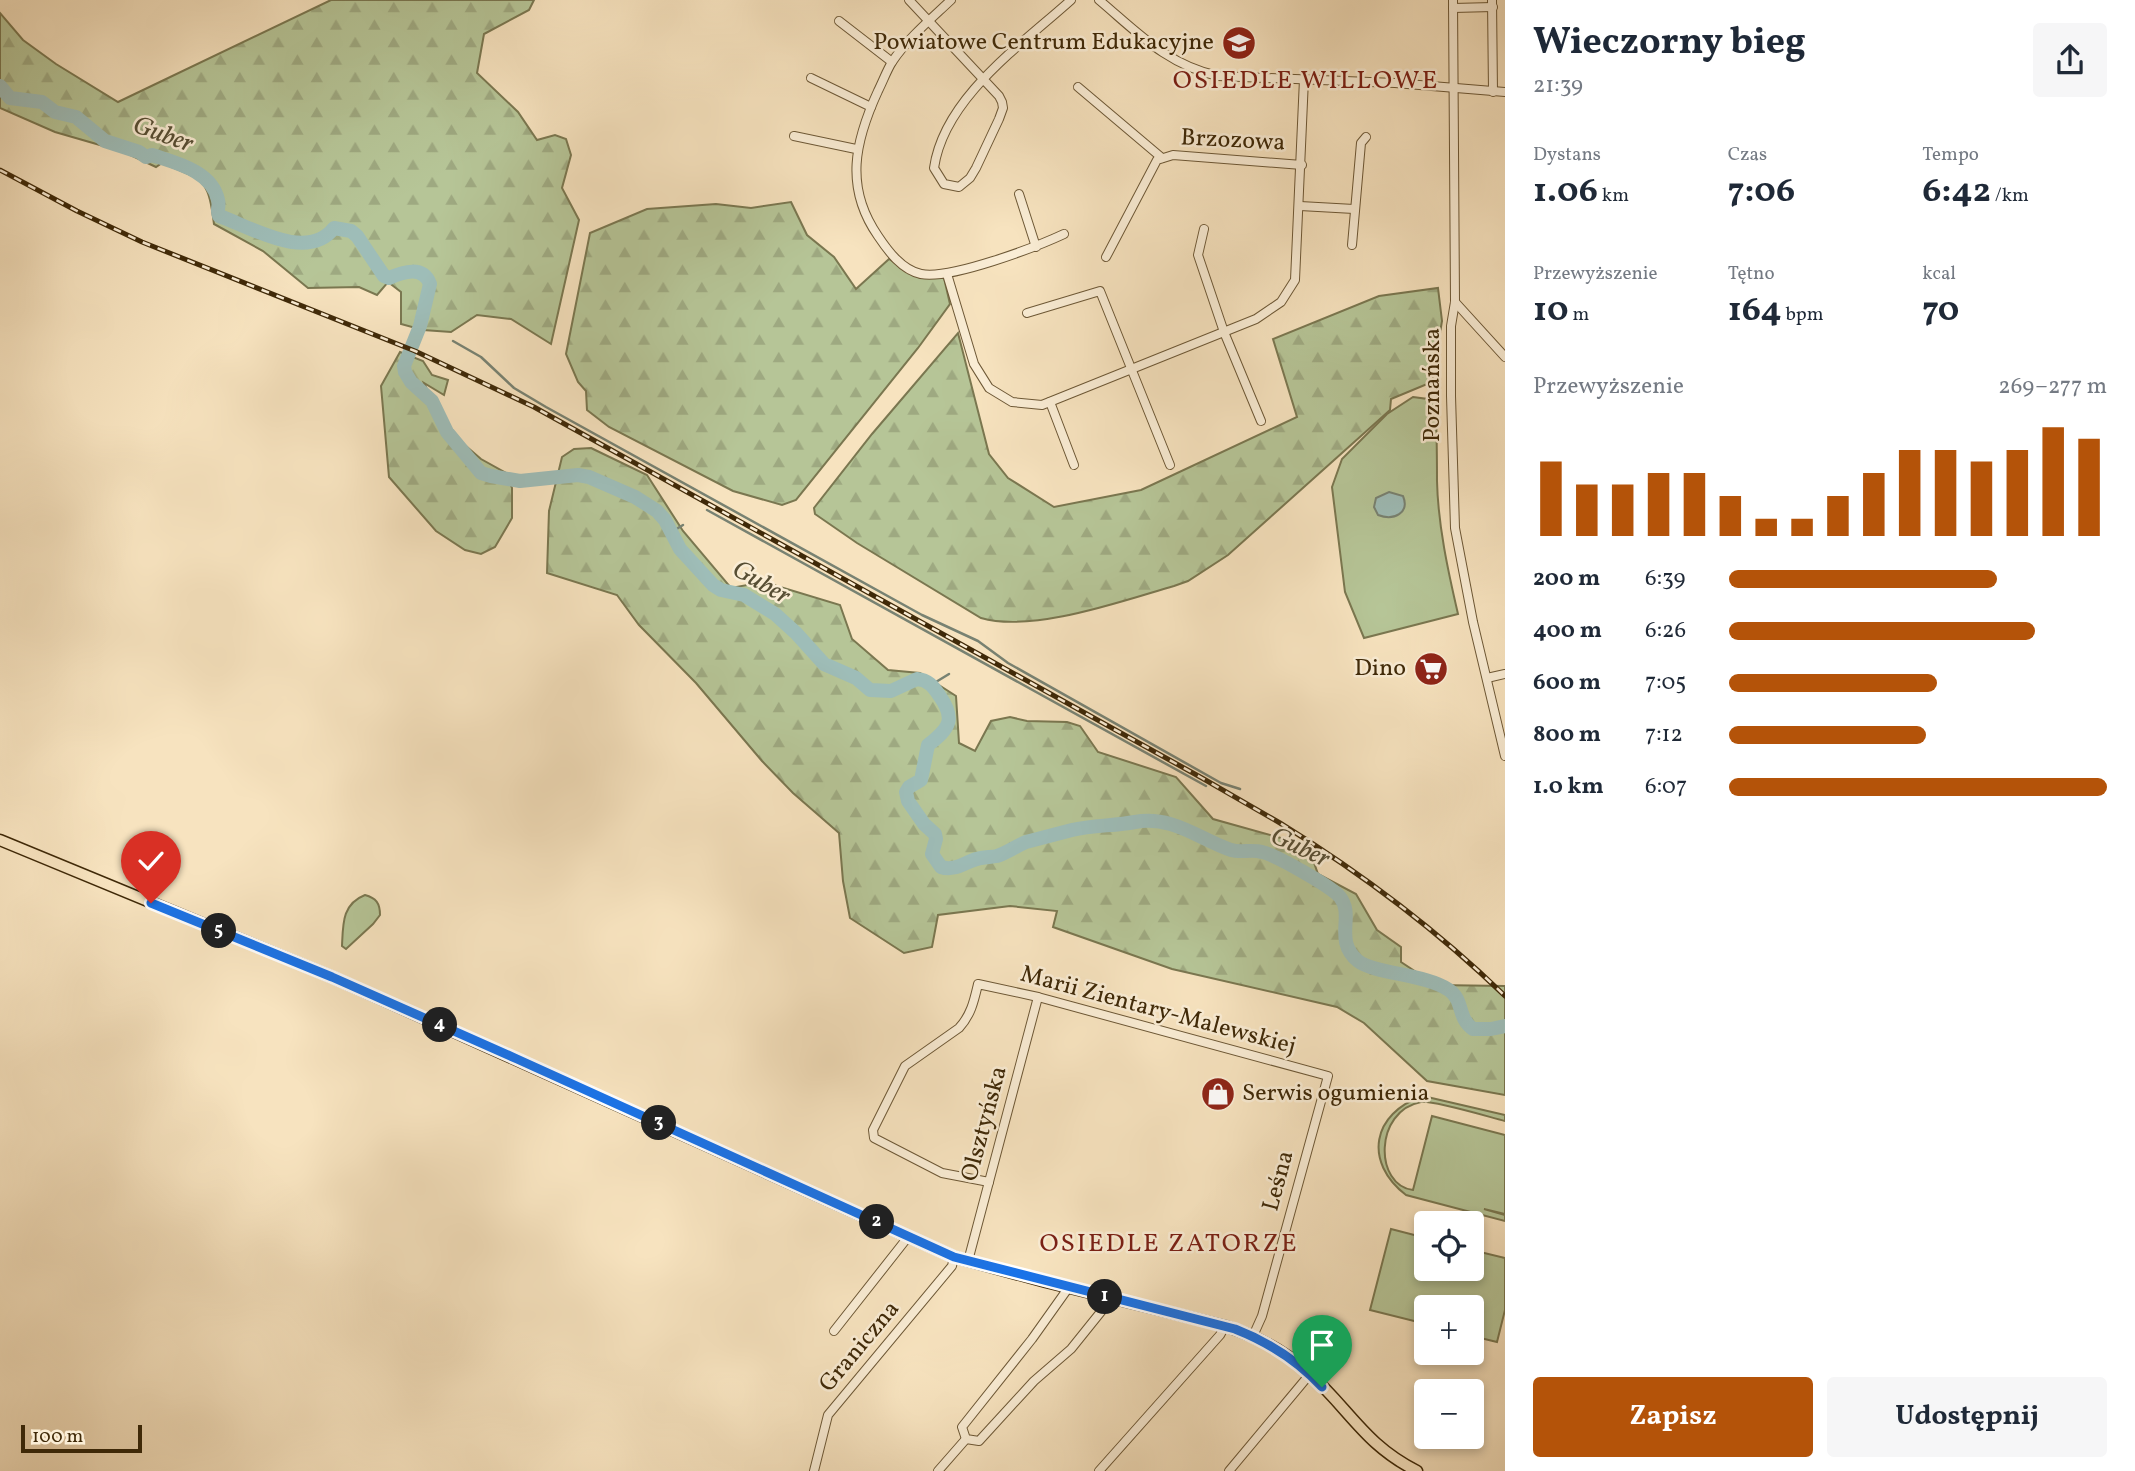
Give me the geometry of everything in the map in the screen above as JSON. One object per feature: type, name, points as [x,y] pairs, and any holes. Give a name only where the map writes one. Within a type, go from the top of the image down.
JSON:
[{"type":"main road","points":[[0,840],[332,977],[954,1257],[1224,1326],[1253,1336],[1293,1360],[1310,1374],[1370,1440],[1399,1462],[1418,1471]]},
{"type":"street","points":[[909,0],[929,21],[983,79],[999,96],[1002,102],[999,120],[970,178],[959,187],[943,184],[934,168],[939,145],[950,123],[983,79],[1071,0]]},
{"type":"street","points":[[951,0],[892,62],[871,107],[856,149],[856,188],[871,226],[892,256],[920,274],[947,274],[1036,247],[1064,234]]},
{"type":"street","points":[[1099,0],[1162,53],[1187,68],[1218,76],[1505,92]]},
{"type":"street","name":"Poznańska","points":[[1493,92],[1492,4],[1453,4],[1455,302],[1451,326],[1451,396],[1455,528],[1458,554],[1505,756]]},
{"type":"street","points":[[839,21],[892,62]]},
{"type":"street","points":[[811,78],[871,107]]},
{"type":"street","points":[[947,274],[974,364],[989,388],[1012,402],[1042,405],[1256,319],[1281,302],[1295,280],[1304,79]]},
{"type":"street","name":"Brzozowa","points":[[1077,87],[1162,158]]},
{"type":"street","points":[[794,136],[856,149]]},
{"type":"street","points":[[1352,245],[1361,143],[1366,137]]},
{"type":"street","name":"Brzozowa","points":[[1106,257],[1157,160],[1173,155],[1302,165]]},
{"type":"street","points":[[1019,194],[1036,247]]},
{"type":"street","points":[[1300,206],[1354,209]]},
{"type":"street","points":[[1204,229],[1198,255],[1224,332],[1261,421]]},
{"type":"street","points":[[1027,313],[1100,291],[1170,465]]},
{"type":"street","points":[[1455,302],[1505,357]]},
{"type":"street","points":[[1050,402],[1074,465]]},
{"type":"street","points":[[1487,678],[1505,674]]},
{"type":"street","name":"Marii Zientary-Malewskiej","points":[[989,1182],[942,1173],[874,1138],[873,1130],[905,1066],[966,1021],[978,984],[1038,997],[1328,1076]]},
{"type":"street","name":"Olsztyńska","points":[[968,1261],[1038,997]]},
{"type":"street","name":"Leśna","points":[[1253,1336],[1262,1316],[1328,1076]]},
{"type":"street","points":[[834,1331],[908,1237]]},
{"type":"street","name":"Graniczna","points":[[814,1471],[828,1415],[951,1266],[954,1257]]},
{"type":"street","points":[[966,1439],[962,1427],[1032,1339],[1069,1287]]},
{"type":"street","points":[[966,1439],[979,1441],[1034,1381],[1071,1349],[1112,1298]]},
{"type":"street","points":[[1099,1471],[1220,1335],[1224,1326]]},
{"type":"street","points":[[1229,1471],[1310,1374]]},
{"type":"street","points":[[938,1471],[966,1439]]},
{"type":"green space","points":[[331,0],[534,0],[529,10],[484,34],[477,73],[518,112],[537,140],[555,135],[566,139],[571,155],[562,188],[579,220],[551,344],[511,319],[477,315],[451,332],[423,330],[401,324],[401,292],[388,282],[377,295],[359,287],[308,288],[263,251],[214,224],[206,189],[195,178],[162,163],[156,167],[124,152],[55,132],[0,108],[0,13],[23,40],[118,102]]},
{"type":"green space","points":[[791,202],[807,235],[834,257],[856,289],[889,259],[920,278],[944,278],[950,304],[796,500],[782,505],[733,491],[609,427],[587,410],[586,391],[578,382],[566,354],[590,233],[647,209],[716,204],[751,208]]},
{"type":"green space","points":[[1438,288],[1442,321],[1432,382],[1391,399],[1390,410],[1228,555],[1188,581],[1078,613],[1002,622],[981,618],[857,543],[815,514],[814,508],[872,434],[958,333],[989,454],[1008,478],[1054,507],[1141,490],[1297,417],[1273,339],[1379,296]]},
{"type":"green space","points":[[400,352],[423,361],[432,375],[448,380],[444,395],[424,383],[445,428],[481,459],[506,473],[512,488],[512,518],[495,547],[481,554],[465,550],[436,531],[389,477],[381,386]]},
{"type":"green space","points":[[1413,397],[1435,400],[1439,514],[1458,614],[1364,638],[1345,592],[1332,487],[1342,459],[1387,414]]},
{"type":"green space","points":[[591,448],[647,475],[683,531],[731,588],[764,582],[840,605],[852,639],[888,670],[920,673],[956,696],[959,743],[975,751],[991,721],[1010,717],[1027,721],[1067,722],[1080,726],[1098,752],[1176,777],[1213,819],[1288,840],[1312,857],[1318,874],[1356,894],[1377,930],[1401,947],[1401,962],[1436,985],[1505,986],[1505,1095],[1427,1081],[1364,1023],[1337,1007],[1172,969],[1053,927],[1057,911],[1010,906],[938,915],[932,947],[904,953],[850,918],[843,881],[839,833],[793,793],[762,761],[696,683],[639,625],[617,595],[547,573],[549,511],[562,457],[574,449]]},
{"type":"green space","points":[[365,895],[377,902],[380,915],[346,949],[342,946],[345,916],[352,904]]},
{"type":"green space","points":[[1423,1096],[1505,1115],[1505,1121],[1421,1102],[1406,1108],[1394,1119],[1385,1148],[1391,1175],[1400,1185],[1413,1190],[1432,1116],[1505,1135],[1505,1214],[1484,1209],[1505,1215],[1505,1221],[1484,1215],[1484,1211],[1467,1211],[1406,1195],[1392,1182],[1383,1168],[1379,1140],[1384,1126],[1393,1114]]},
{"type":"green space","points":[[1391,1229],[1414,1235],[1414,1281],[1484,1281],[1484,1253],[1505,1258],[1505,1310],[1497,1342],[1484,1339],[1484,1295],[1414,1295],[1414,1321],[1370,1310]]},
{"type":"water","points":[[1389,492],[1403,496],[1404,507],[1395,516],[1378,515],[1374,507],[1376,498]]},
{"type":"waterway","name":"Guber","points":[[0,86],[10,98],[42,102],[55,112],[76,117],[105,141],[139,152],[146,157],[152,155],[172,161],[201,175],[214,190],[219,216],[278,239],[294,242],[323,238],[334,228],[351,231],[384,276],[389,278],[412,272],[423,274],[430,284],[420,326],[404,366],[405,372],[411,382],[432,401],[447,432],[481,473],[520,481],[578,475],[635,497],[657,511],[665,520],[680,549],[713,585],[721,590],[744,595],[775,614],[824,664],[856,678],[870,690],[891,691],[917,679],[930,684],[948,711],[948,723],[928,745],[921,780],[906,792],[908,801],[924,824],[935,834],[932,854],[941,867],[952,868],[976,859],[997,856],[1026,842],[1080,828],[1148,821],[1173,825],[1231,850],[1269,854],[1315,879],[1335,892],[1344,904],[1345,937],[1351,953],[1358,961],[1376,969],[1427,981],[1449,990],[1454,994],[1465,1020],[1473,1029],[1505,1026]]},
{"type":"waterway","points":[[453,341],[481,357],[514,388],[546,407],[922,615],[978,641],[1008,663],[1221,783],[1240,789]]},
{"type":"waterway","points":[[707,510],[1206,786]]},
{"type":"waterway","points":[[670,533],[683,525]]},
{"type":"waterway","points":[[931,685],[949,674]]},
{"type":"railway","points":[[0,170],[142,242],[415,351],[534,407],[1280,823],[1397,903],[1453,948],[1505,996]]},
{"type":"place","name":"Powiatowe Centrum Edukacyjne","points":[[1239,43]]},
{"type":"place","name":"Dino","points":[[1431,669]]},
{"type":"place","name":"Serwis ogumienia","points":[[1218,1094]]},
{"type":"district","name":"OSIEDLE WILLOWE","points":[[1306,81]]},
{"type":"district","name":"OSIEDLE ZATORZE","points":[[1169,1244]]},
{"type":"route","points":[[151,903],[332,977],[954,1257],[1190,1317],[1253,1336],[1293,1360],[1322,1387]]}]
